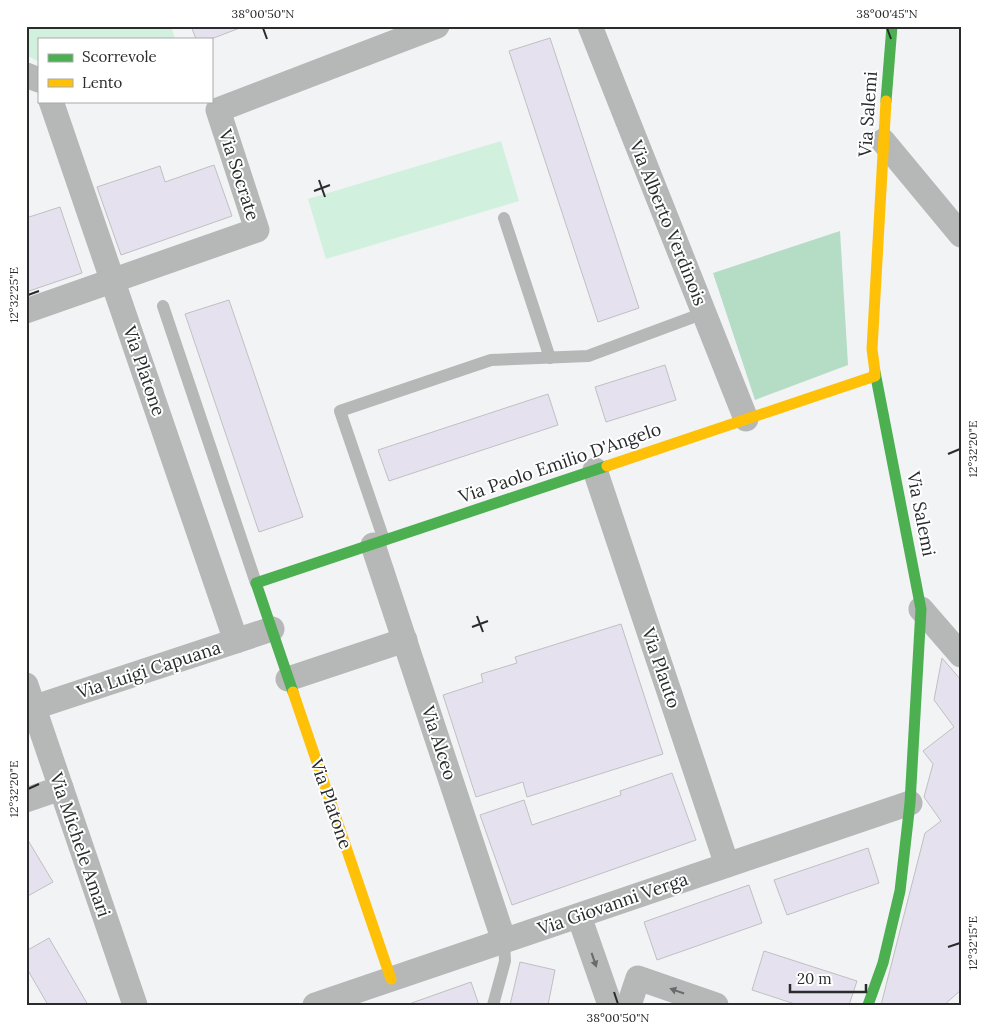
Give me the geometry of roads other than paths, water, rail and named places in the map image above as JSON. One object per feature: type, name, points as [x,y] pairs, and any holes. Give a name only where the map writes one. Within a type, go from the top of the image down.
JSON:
[{"type":"street","name":"Via Socrate","points":[[26,311],[257,230],[218,110],[437,26]]},
{"type":"street","name":"Via Alberto Verdinois","points":[[590,26],[746,419]]},
{"type":"street","name":"Via Salemi","points":[[868,1005],[883,963],[900,891],[910,803],[920,609],[910,545],[875,376],[872,349],[883,141],[892,26]]},
{"type":"street","points":[[26,75],[38,80]]},
{"type":"street","name":"Via Platone","points":[[51,102],[236,641]]},
{"type":"street","points":[[883,141],[956,221]]},
{"type":"street","name":"Via Paolo Emilio D'Angelo","points":[[256,583],[875,376]]},
{"type":"street","name":"Via Plauto","points":[[595,470],[727,865]]},
{"type":"street","name":"Via Alceo","points":[[379,543],[404,640],[504,941]]},
{"type":"street","name":"Via Platone","points":[[256,583],[391,979]]},
{"type":"street","points":[[920,609],[961,655]]},
{"type":"street","name":"Via Luigi Capuana","points":[[29,701],[272,629]]},
{"type":"street","points":[[288,679],[404,640]]},
{"type":"street","name":"Via Michele Amari","points":[[29,701],[61,788],[135,1005]]},
{"type":"street","points":[[26,800],[61,788]]},
{"type":"street","name":"Via Giovanni Verga","points":[[315,1005],[910,803]]},
{"type":"street","points":[[579,916],[610,1005]]},
{"type":"street","points":[[629,1005],[638,978],[716,1005]]},
{"type":"lane","points":[[504,218],[550,358]]},
{"type":"lane","points":[[163,306],[256,583]]},
{"type":"lane","points":[[379,543],[340,411],[491,360],[588,356],[704,313]]},
{"type":"lane","points":[[493,1005],[505,960],[504,941]]}]
